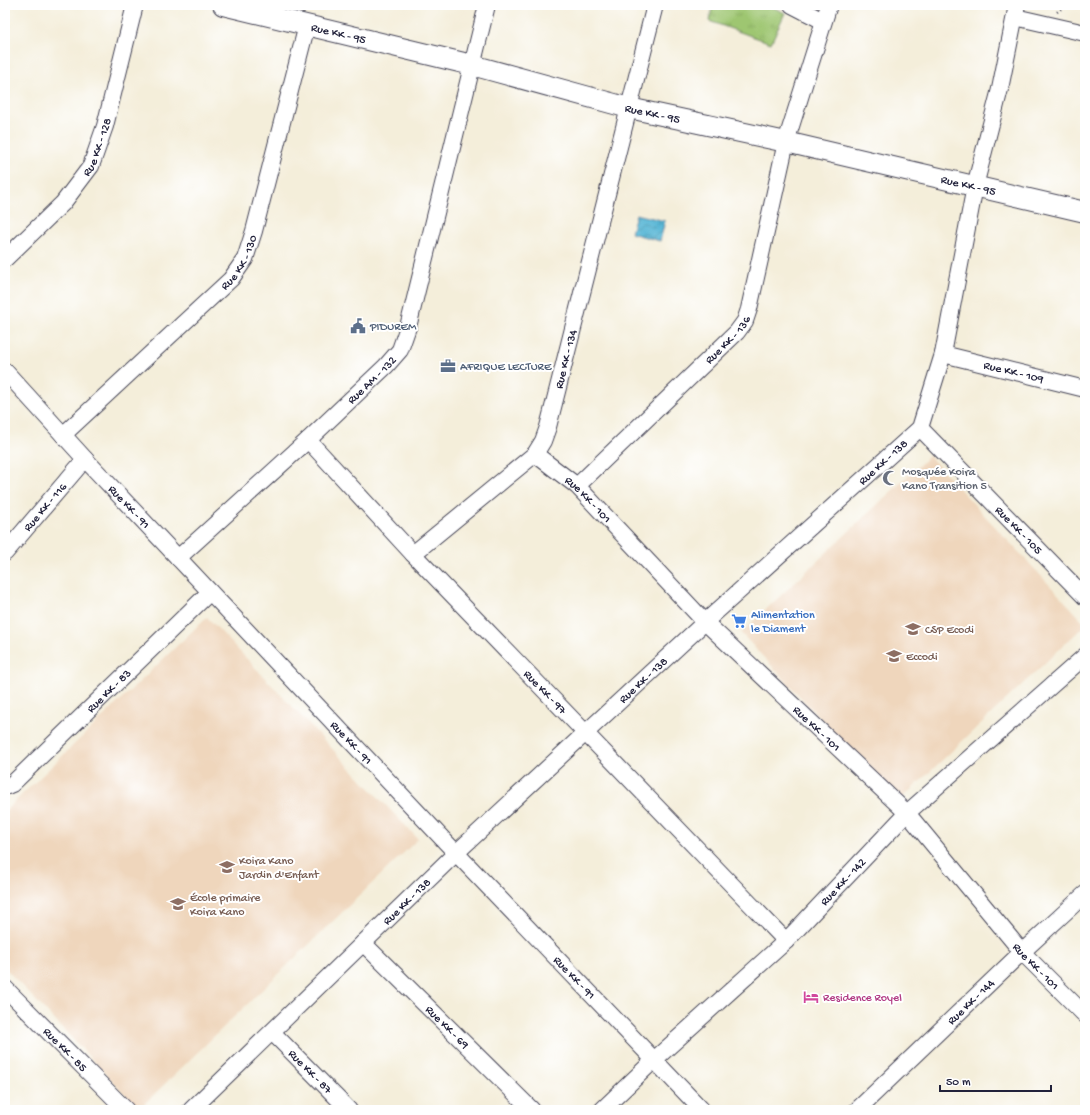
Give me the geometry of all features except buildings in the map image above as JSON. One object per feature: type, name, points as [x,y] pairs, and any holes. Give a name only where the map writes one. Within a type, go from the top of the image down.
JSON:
[{"type":"street","name":"Rue KK - 128","points":[[5,259],[63,204],[91,166],[105,126],[135,5]]},
{"type":"street","name":"Rue KK - 95","points":[[223,5],[472,66],[629,108],[786,142],[1085,212]]},
{"type":"street","name":"Rue AM - 132","points":[[178,558],[308,440],[386,366],[400,350],[408,327],[487,5]]},
{"type":"street","name":"Rue KK - 134","points":[[413,554],[535,454],[543,441],[548,427],[655,5]]},
{"type":"street","points":[[792,5],[824,21]]},
{"type":"street","name":"Rue KK - 136","points":[[577,486],[737,332],[745,321],[749,309],[786,142],[829,5]]},
{"type":"street","points":[[920,428],[943,354],[975,186],[1000,89],[1016,11],[1085,33]]},
{"type":"street","name":"Rue KK - 130","points":[[62,435],[231,279],[245,259],[254,231],[307,25]]},
{"type":"street","name":"Rue KK - 109","points":[[943,354],[1085,389]]},
{"type":"street","name":"Rue KK - 91","points":[[5,371],[62,435],[456,853],[702,1110]]},
{"type":"street","name":"Rue KK - 105","points":[[920,428],[1085,597]]},
{"type":"street","name":"Rue KK - 138","points":[[191,1110],[456,853],[705,622],[920,428]]},
{"type":"street","name":"Rue KK - 97","points":[[308,440],[413,554],[786,941]]},
{"type":"street","name":"Rue KK - 101","points":[[535,454],[577,486],[705,622],[907,813],[1022,952],[1085,1015]]},
{"type":"street","name":"Rue KK - 116","points":[[5,554],[85,459]]},
{"type":"street","name":"Rue KK - 83","points":[[5,787],[12,784],[210,592]]},
{"type":"street","name":"Rue KK - 142","points":[[602,1110],[654,1060],[786,941],[907,813],[1085,656]]},
{"type":"street","name":"Rue KK - 144","points":[[857,1110],[1022,952],[1085,894]]},
{"type":"street","name":"Rue KK - 69","points":[[363,943],[532,1110]]},
{"type":"street","name":"Rue KK - 85","points":[[5,988],[126,1110]]},
{"type":"street","name":"Rue KK - 87","points":[[272,1032],[349,1110]]},
{"type":"shaded area","name":"CSP Ecodi","points":[[929,456],[1085,623],[1085,625],[898,802],[741,633]]},
{"type":"shaded area","name":"École primaire Koira Kano","points":[[207,617],[418,839],[139,1109],[5,968],[5,811]]},
{"type":"green space","points":[[713,5],[768,5],[785,13],[771,43],[709,21]]},
{"type":"water","points":[[636,214],[665,221],[660,241],[631,233]]},
{"type":"place","name":"PIDUREM","points":[[358,326]]},
{"type":"place","name":"AFRIQUE LECTURE","points":[[448,366]]},
{"type":"place","name":"Mosquée Koira Kano Transition 5","points":[[890,478]]},
{"type":"place","name":"Alimentation le Diament","points":[[739,621]]},
{"type":"place","name":"CSP Ecodi","points":[[913,629]]},
{"type":"place","name":"Eccodi","points":[[894,656]]},
{"type":"place","name":"Koira Kano Jardin d'Enfant","points":[[227,867]]},
{"type":"place","name":"École primaire Koira Kano","points":[[178,904]]},
{"type":"place","name":"Residence Royel","points":[[811,997]]}]
